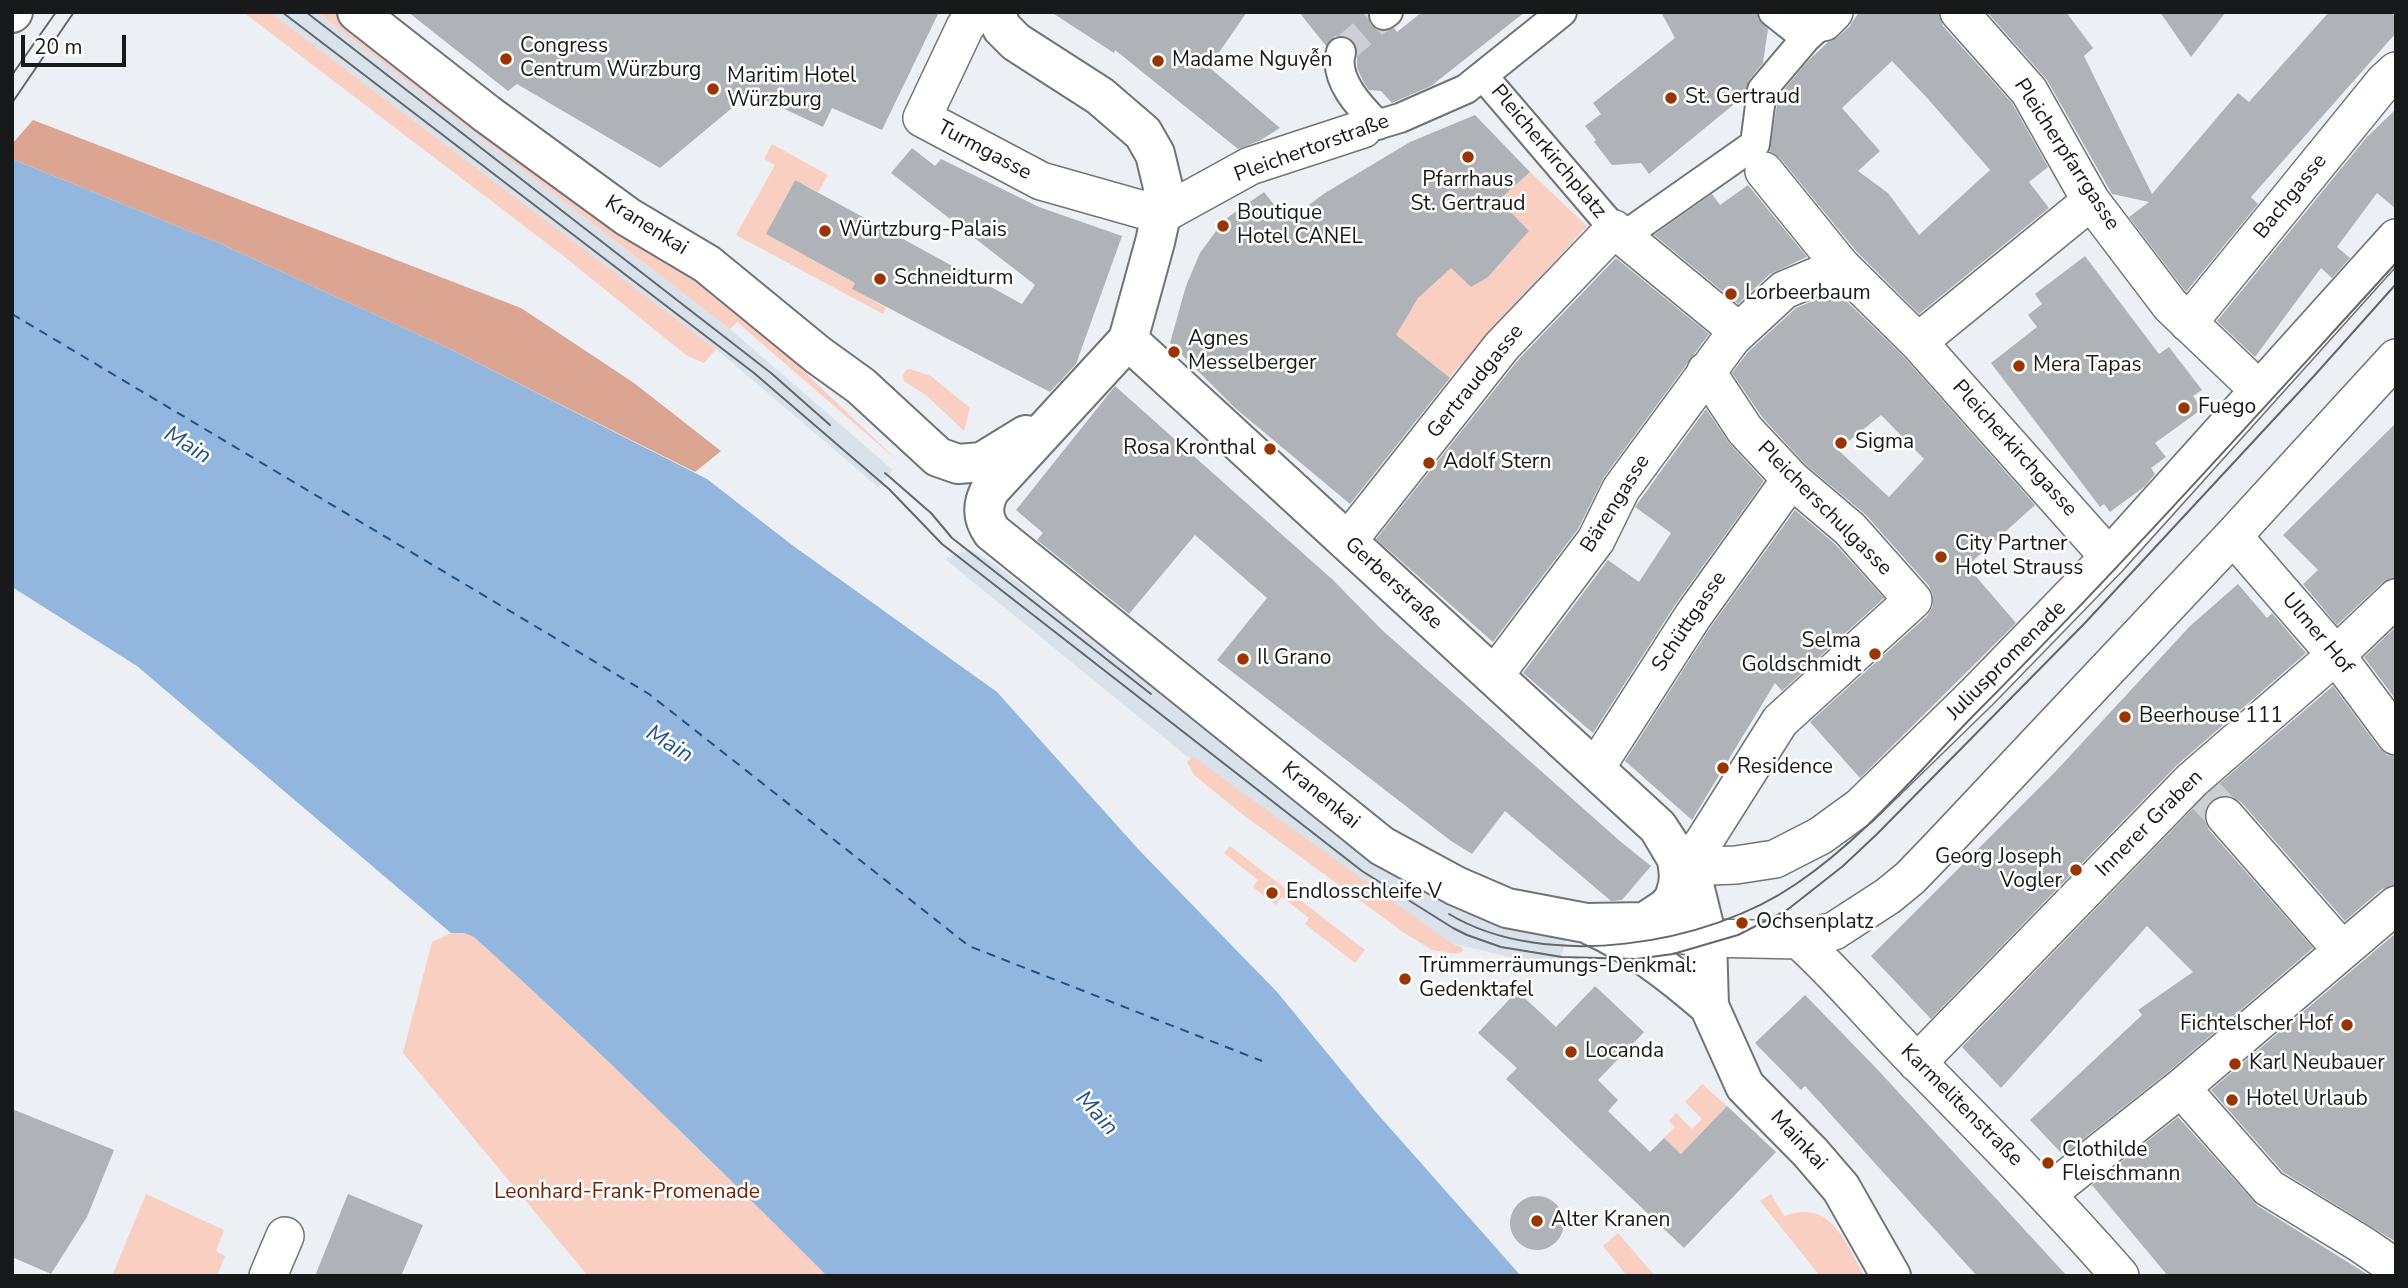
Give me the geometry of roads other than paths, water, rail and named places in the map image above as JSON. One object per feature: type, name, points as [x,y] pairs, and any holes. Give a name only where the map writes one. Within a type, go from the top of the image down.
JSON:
[{"type":"street","name":"Kranenkai","points":[[357,12],[487,114],[628,217],[707,264],[818,355],[861,386],[938,457],[958,464],[982,462],[1060,414]]},
{"type":"street","name":"Turmgasse","points":[[976,12],[965,27],[922,118],[1041,181],[1161,215]]},
{"type":"street","points":[[995,12],[1002,28],[1016,42],[1100,96],[1143,133],[1155,154],[1163,187],[1161,215],[1128,340],[1060,414]]},
{"type":"street","name":"Pleicherkirchplatz","points":[[1562,12],[1475,83],[1619,233],[1755,144],[1762,89],[1818,23],[1773,12]]},
{"type":"street","name":"Pleicherpfarrgasse","points":[[1958,12],[2029,91],[2091,201],[2170,305],[2259,390]]},
{"type":"street","points":[[1341,52],[1340,76],[1367,114],[1371,127]]},
{"type":"street","name":"Bachgasse","points":[[2188,323],[2384,82],[2396,71]]},
{"type":"street","name":"Pleichertorstraße","points":[[1161,215],[1250,166],[1371,127],[1475,83]]},
{"type":"street","name":"Pleicherkirchgasse","points":[[1764,171],[1841,266],[1918,342],[2109,556]]},
{"type":"street","points":[[1918,342],[2091,201]]},
{"type":"street","points":[[1619,233],[1738,331],[1784,290],[1841,266]]},
{"type":"street","name":"Gertraudgasse","points":[[1348,542],[1502,346],[1619,233]]},
{"type":"street","name":"Juliuspromenade","points":[[1684,867],[1736,865],[1775,859],[1841,822],[1860,807],[1978,692],[2109,556],[2396,238]]},
{"type":"street","name":"Bärengasse","points":[[1494,676],[1596,540],[1621,489],[1738,331]]},
{"type":"street","name":"Gerberstraße","points":[[1128,340],[1658,827],[1695,889],[1707,938]]},
{"type":"street","points":[[1707,938],[1799,940],[1834,931],[1888,896],[1910,878],[2233,536],[2396,358]]},
{"type":"street","name":"Pleicherschulgasse","points":[[1684,867],[1703,843],[1780,721],[1913,600],[1850,529],[1791,479],[1745,430],[1706,372]]},
{"type":"street","name":"Kranenkai","points":[[1060,414],[987,496],[984,514],[986,524],[992,532],[1382,846],[1456,886],[1507,908],[1586,923],[1707,938]]},
{"type":"street","name":"Schüttgasse","points":[[1595,769],[1693,616],[1791,479]]},
{"type":"street","name":"Ulmer Hof","points":[[2233,536],[2336,655],[2396,736]]},
{"type":"street","name":"Innerer Graben","points":[[1917,1062],[2196,784],[2396,598]]},
{"type":"street","points":[[2225,816],[2342,950]]},
{"type":"street","name":"Gerberstraße","points":[[1586,923],[1645,922],[1657,916],[1674,898],[1679,867],[1658,827]]},
{"type":"street","points":[[2047,1194],[2181,1088],[2396,905]]},
{"type":"street","name":"Mainkai","points":[[1586,923],[1648,957],[1709,1006]]},
{"type":"street","name":"Mainkai","points":[[1707,938],[1709,1006],[1745,1086],[1841,1188],[1891,1276]]},
{"type":"street","name":"Karmelitenstraße","points":[[1799,940],[1830,967],[1860,1004],[2047,1194],[2120,1276]]},
{"type":"street","points":[[2181,1088],[2269,1188],[2396,1268]]},
{"type":"street","points":[[268,1276],[285,1236]]},
{"type":"water","name":"Main","points":[[12,159],[221,244],[452,350],[707,479],[792,545],[997,692],[1139,850],[1277,992],[1374,1110],[1521,1276],[827,1276],[652,1104],[474,937],[464,933],[451,933],[137,666],[12,587]]},
{"type":"tunnel","points":[[1341,52],[1384,15]]},
{"type":"tunnel","points":[[2199,788],[2225,816]]},
{"type":"tram line","points":[[12,75],[56,12]]},
{"type":"tram line","points":[[12,103],[74,12]]},
{"type":"tram line","points":[[282,12],[754,373],[889,489],[942,544],[1362,871],[1467,935],[1501,947],[1562,957],[1636,959],[1673,954],[1738,935],[1787,910],[1843,866],[2084,624],[2396,284]]},
{"type":"tram line","points":[[306,12],[771,373],[830,425]]},
{"type":"tram line","points":[[1449,914],[1488,932],[1531,942],[1578,946],[1626,944],[1673,936],[1718,923],[1760,905],[1796,884],[1845,846],[1911,781],[2135,547],[2396,263]]},
{"type":"tram line","points":[[885,473],[931,513],[952,538],[1151,694]]},
{"type":"place","name":"Congress Centrum Würzburg","points":[[506,59]]},
{"type":"place","name":"Madame Nguyễn","points":[[1158,61]]},
{"type":"place","name":"Maritim Hotel Würzburg","points":[[713,89]]},
{"type":"place","name":"St. Gertraud","points":[[1671,98]]},
{"type":"place","name":"Pfarrhaus St. Gertraud","points":[[1468,157]]},
{"type":"place","name":"Boutique Hotel CANEL","points":[[1223,226]]},
{"type":"place","name":"Würtzburg-Palais","points":[[825,231]]},
{"type":"place","name":"Schneidturm","points":[[880,279]]},
{"type":"place","name":"Lorbeerbaum","points":[[1731,294]]},
{"type":"place","name":"Agnes Messelberger","points":[[1174,352]]},
{"type":"place","name":"Mera Tapas","points":[[2019,366]]},
{"type":"place","name":"Fuego","points":[[2184,408]]},
{"type":"place","name":"Sigma","points":[[1841,443]]},
{"type":"place","name":"Rosa Kronthal","points":[[1270,449]]},
{"type":"place","name":"Adolf Stern","points":[[1429,463]]},
{"type":"place","name":"City Partner Hotel Strauss","points":[[1941,557]]},
{"type":"place","name":"Selma Goldschmidt","points":[[1875,654]]},
{"type":"place","name":"Il Grano","points":[[1243,659]]},
{"type":"place","name":"Beerhouse 111","points":[[2125,717]]},
{"type":"place","name":"Residence","points":[[1723,768]]},
{"type":"place","name":"Georg Joseph Vogler","points":[[2076,870]]},
{"type":"place","name":"Endlosschleife V","points":[[1272,893]]},
{"type":"place","name":"Ochsenplatz","points":[[1742,923]]},
{"type":"place","name":"Trümmerräumungs-Denkmal: Gedenktafel","points":[[1405,979]]},
{"type":"place","name":"Fichtelscher Hof","points":[[2347,1025]]},
{"type":"place","name":"Locanda","points":[[1571,1052]]},
{"type":"place","name":"Karl Neubauer","points":[[2235,1064]]},
{"type":"place","name":"Hotel Urlaub","points":[[2232,1100]]},
{"type":"place","name":"Clothilde Fleischmann","points":[[2048,1163]]},
{"type":"place","name":"Alter Kranen","points":[[1537,1221]]},
{"type":"park label","name":"Leonhard-Frank-Promenade","points":[[627,1193]]}]
